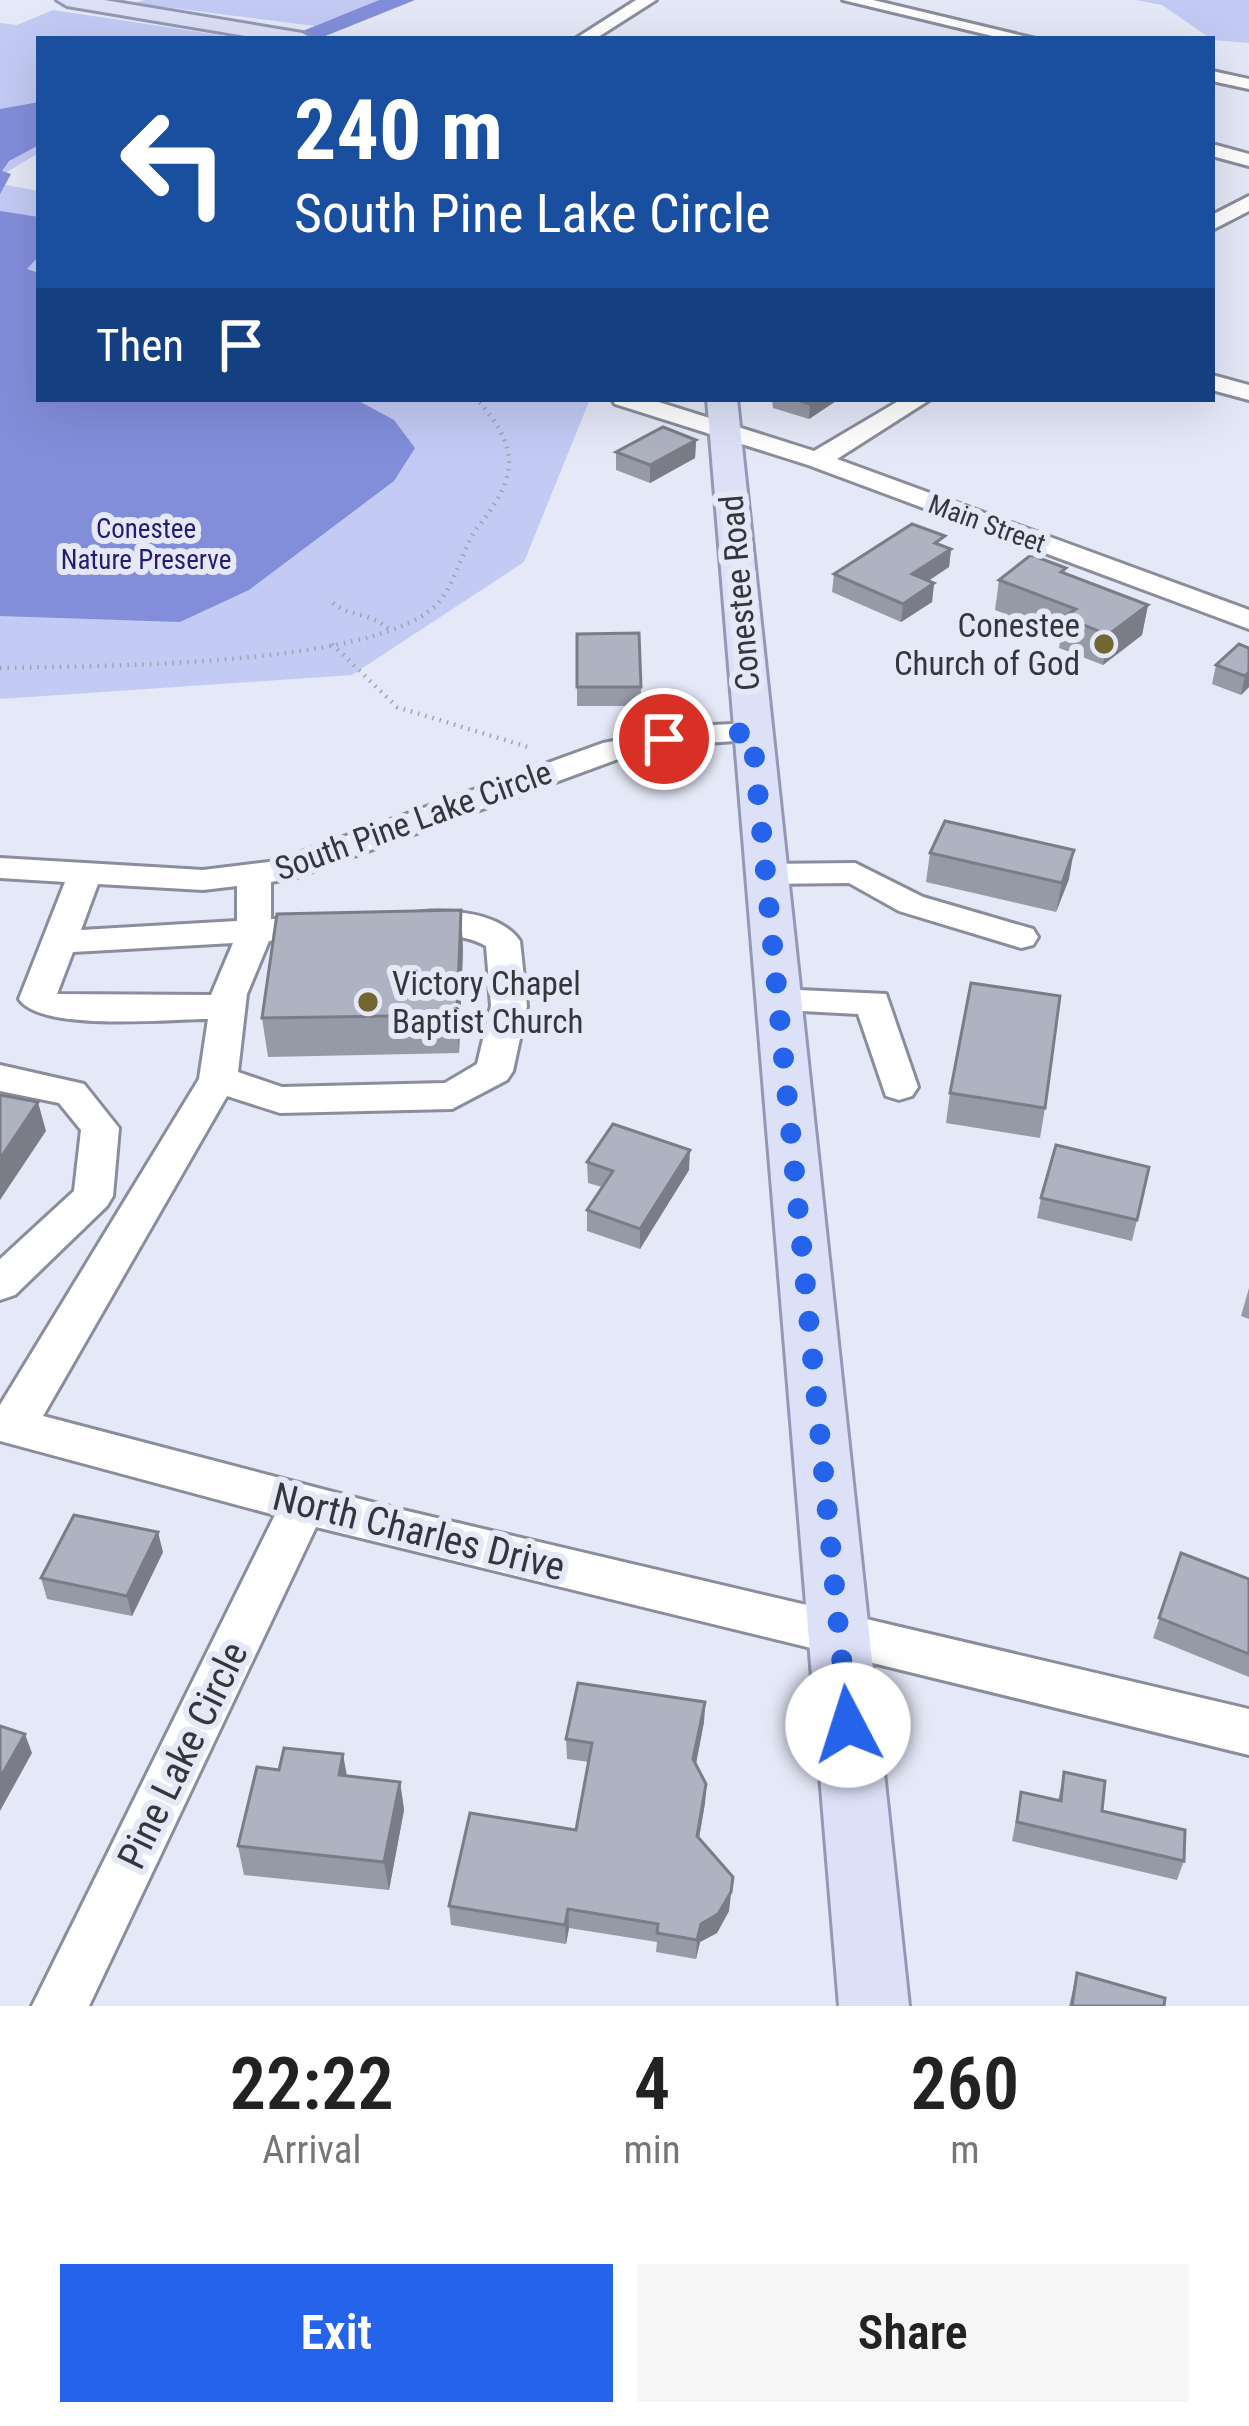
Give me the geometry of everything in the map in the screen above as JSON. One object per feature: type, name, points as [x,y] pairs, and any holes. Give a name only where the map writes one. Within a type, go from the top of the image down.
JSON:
[{"type":"main road","points":[[67,0],[282,36]]},
{"type":"main road","name":"Conestee Road","points":[[723,415],[874,2006]]},
{"type":"street","points":[[589,36],[649,0]]},
{"type":"street","points":[[851,0],[1014,36]]},
{"type":"street","points":[[1215,151],[1249,160]]},
{"type":"street","points":[[1215,222],[1249,202]]},
{"type":"street","points":[[1215,383],[1249,394]]},
{"type":"street","name":"Main Street","points":[[643,402],[723,415],[817,460],[1249,620]]},
{"type":"street","points":[[817,460],[914,402]]},
{"type":"street","name":"South Pine Lake Circle","points":[[0,868],[187,880],[254,876],[319,860],[614,750],[694,735],[752,732]]},
{"type":"street","points":[[765,874],[855,872],[911,904],[1022,937]]},
{"type":"street","points":[[85,874],[37,999],[52,1007],[225,1016]]},
{"type":"street","points":[[7,1425],[218,1079],[225,1016],[254,934],[254,876]]},
{"type":"street","points":[[56,942],[460,922],[486,929],[502,941],[509,1006],[494,1071],[452,1096],[280,1100],[218,1079]]},
{"type":"street","points":[[777,1000],[873,1002],[898,1087]]},
{"type":"street","points":[[0,1078],[71,1093],[100,1128],[94,1196],[0,1284]]},
{"type":"street","points":[[94,1196],[143,1205]]},
{"type":"street","name":"North Charles Drive","points":[[7,1425],[304,1504],[1249,1732]]},
{"type":"street","name":"Pine Lake Circle","points":[[59,2006],[304,1504]]},
{"type":"path","points":[[0,668],[173,661],[332,644],[396,631],[434,608],[465,542],[501,502],[513,463],[501,425],[480,402]]},
{"type":"path","points":[[333,603],[344,612],[357,610],[380,619],[396,631]]},
{"type":"path","points":[[332,644],[397,707],[539,751]]},
{"type":"green space","points":[[379,0],[315,26],[133,3]]},
{"type":"green space","points":[[1136,0],[1249,0],[1249,43],[1215,40],[1162,5]]},
{"type":"green space","points":[[53,10],[226,36],[36,36],[36,155],[0,176],[0,23],[17,25]]},
{"type":"green space","name":"Conestee Nature Preserve","points":[[0,184],[36,190],[36,402],[589,402],[524,562],[352,675],[0,699]]},
{"type":"water","points":[[379,0],[415,0],[325,36],[290,36]]},
{"type":"water","points":[[36,103],[36,147],[9,161],[2,171],[11,174],[0,194],[0,109]]},
{"type":"water","points":[[0,211],[36,217],[36,259],[27,269],[36,272],[36,402],[361,402],[394,420],[415,448],[394,481],[249,590],[180,622],[0,616]]},
{"type":"building","points":[[663,427],[696,440],[650,465],[616,452]]},
{"type":"building","points":[[912,524],[945,536],[935,543],[951,549],[912,574],[934,583],[903,604],[834,574]]},
{"type":"building","points":[[1031,555],[1066,568],[1061,572],[1148,605],[1108,635],[1064,617],[1076,609],[999,580]]},
{"type":"building","points":[[639,633],[641,687],[577,687],[577,634]]},
{"type":"building","points":[[1239,644],[1249,648],[1245,676],[1216,665]]},
{"type":"building","points":[[945,821],[1074,850],[1062,883],[930,853]]},
{"type":"building","name":"Victory Chapel Baptist Church","points":[[461,910],[457,1015],[262,1018],[277,914]]},
{"type":"building","points":[[971,983],[1060,996],[1045,1108],[950,1093]]},
{"type":"building","points":[[0,1095],[38,1102],[0,1159]]},
{"type":"building","points":[[613,1124],[690,1150],[640,1229],[587,1210],[613,1171],[587,1162]]},
{"type":"building","points":[[1056,1145],[1149,1167],[1137,1220],[1041,1198]]},
{"type":"building","points":[[74,1515],[158,1532],[127,1596],[41,1578]]},
{"type":"building","points":[[1181,1553],[1249,1579],[1249,1654],[1159,1618]]},
{"type":"building","points":[[578,1683],[705,1702],[693,1759],[706,1784],[697,1836],[733,1877],[731,1892],[718,1914],[701,1924],[697,1940],[657,1933],[658,1924],[568,1909],[565,1925],[449,1906],[470,1813],[576,1830],[592,1743],[566,1739]]},
{"type":"building","points":[[0,1726],[25,1734],[0,1778]]},
{"type":"building","points":[[284,1748],[343,1754],[339,1775],[400,1782],[384,1862],[238,1846],[257,1767],[279,1770]]},
{"type":"building","points":[[1064,1772],[1105,1781],[1102,1811],[1185,1830],[1184,1861],[1017,1822],[1021,1792],[1061,1801]]},
{"type":"building","points":[[1077,1973],[1165,1998],[1164,2006],[1072,2006]]},
{"type":"place","name":"Conestee Church of God","points":[[1104,644]]},
{"type":"place","name":"Victory Chapel Baptist Church","points":[[368,1002]]},
{"type":"route","points":[[664,739],[752,732],[848,1725]]}]
